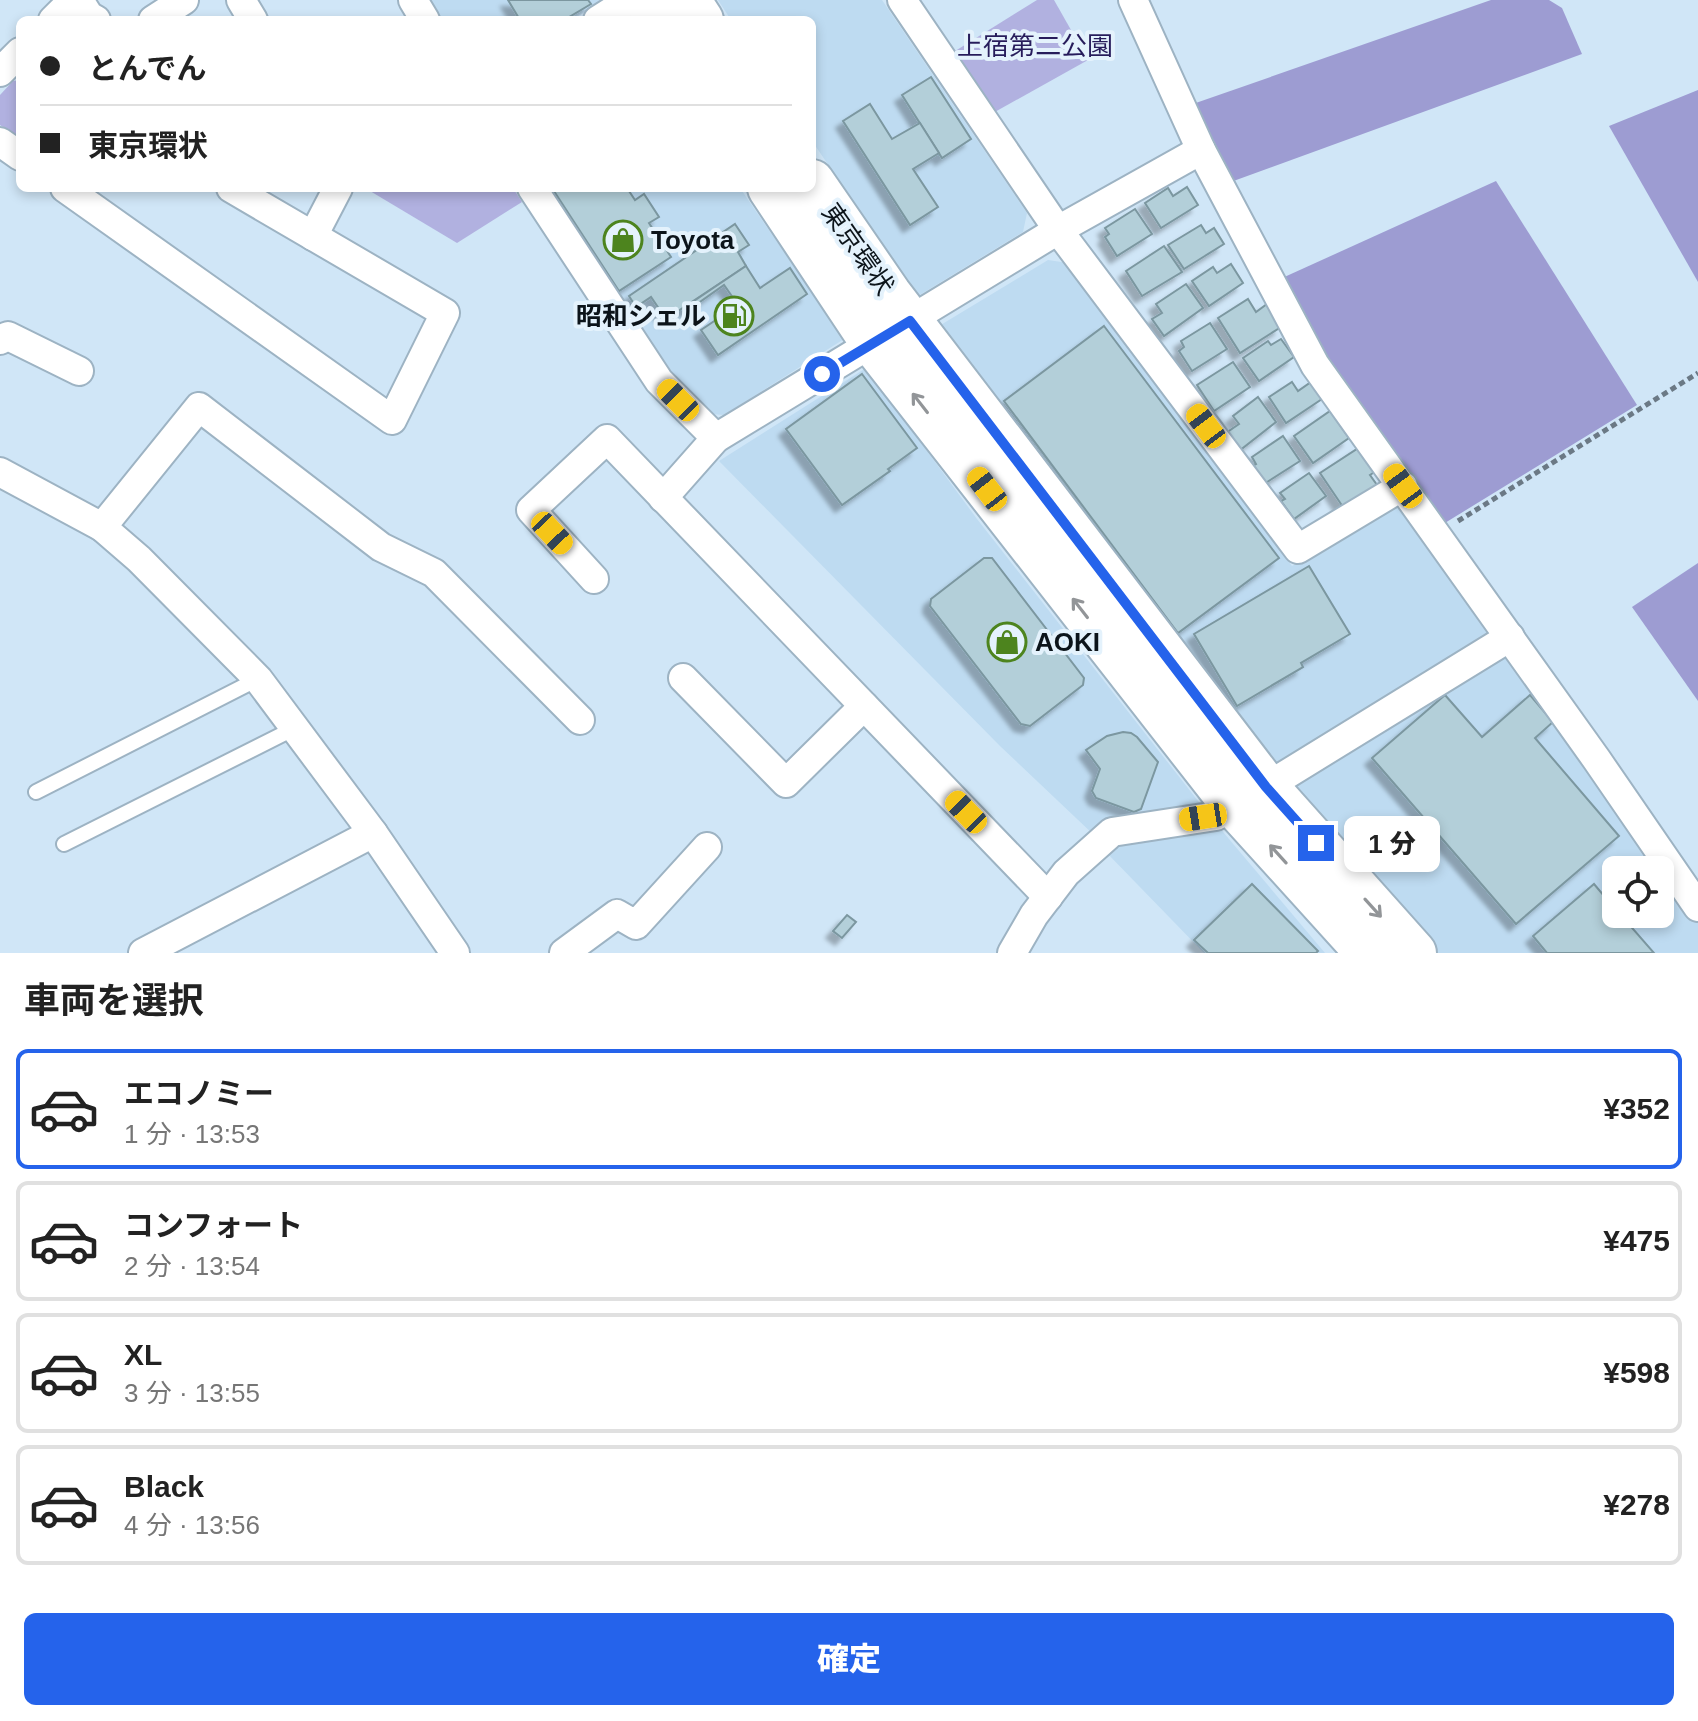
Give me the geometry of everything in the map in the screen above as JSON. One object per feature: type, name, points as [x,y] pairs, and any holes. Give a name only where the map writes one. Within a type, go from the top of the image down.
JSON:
[{"type":"highway","name":"東京環状","points":[[816,190],[892,332]]},
{"type":"highway","name":"東京環状","points":[[773,192],[892,332],[1368,953]]},
{"type":"highway","name":"東京環状","points":[[1249,796],[1414,953]]},
{"type":"street","points":[[58,16],[76,0],[89,16]]},
{"type":"street","points":[[159,16],[184,0]]},
{"type":"street","points":[[604,16],[630,0]]},
{"type":"street","points":[[902,0],[1058,230],[1298,549],[1403,486]]},
{"type":"street","points":[[1133,0],[1201,150],[1315,365],[1698,907]]},
{"type":"street","points":[[663,498],[716,438],[1058,230],[1201,150]]},
{"type":"street","points":[[71,192],[392,420],[445,313],[238,192]]},
{"type":"street","points":[[313,236],[336,192]]},
{"type":"street","points":[[535,192],[659,381],[716,438]]},
{"type":"street","points":[[0,340],[8,336],[79,371]]},
{"type":"street","points":[[102,527],[199,407],[381,547],[434,573],[580,720]]},
{"type":"street","points":[[594,579],[531,510],[607,439],[1048,897]]},
{"type":"street","points":[[0,472],[102,527],[139,559],[258,679],[373,833],[455,953]]},
{"type":"street","points":[[1012,953],[1034,915],[1066,873],[1112,832],[1216,816],[1510,637]]},
{"type":"street","points":[[683,678],[786,783],[864,706]]},
{"type":"street","points":[[143,953],[373,833]]},
{"type":"street","points":[[564,953],[617,914],[636,925],[707,847]]},
{"type":"lane","points":[[36,792],[258,679]]},
{"type":"lane","points":[[64,844],[295,728]]},
{"type":"path","points":[[1437,534],[1698,373]]},
{"type":"shaded area","points":[[430,0],[604,0],[578,16],[440,16]]},
{"type":"shaded area","points":[[718,0],[882,0],[1027,213],[1023,232],[918,296],[816,147],[816,16],[728,16]]},
{"type":"shaded area","points":[[1491,0],[1549,0],[1562,8],[1582,54],[1228,183],[1190,105]]},
{"type":"shaded area","points":[[1698,90],[1698,282],[1609,126]]},
{"type":"shaded area","points":[[1496,181],[1637,405],[1440,526],[1322,355],[1280,279]]},
{"type":"shaded area","points":[[551,192],[743,192],[844,339],[724,415],[711,414],[678,381]]},
{"type":"shaded area","points":[[1048,260],[1068,263],[1292,566],[1405,500],[1499,634],[1280,767],[1175,636],[939,326]]},
{"type":"shaded area","points":[[866,368],[977,519],[1202,806],[1095,836],[1000,746],[719,461]]},
{"type":"shaded area","points":[[1698,563],[1698,701],[1632,607]]},
{"type":"shaded area","points":[[1507,646],[1652,856],[1602,856],[1602,928],[1674,928],[1674,887],[1698,922],[1698,953],[1438,953],[1288,776]]},
{"type":"shaded area","points":[[1218,826],[1325,953],[1204,953],[1104,850],[1116,840]]},
{"type":"green space","name":"上宿第二公園","points":[[1037,0],[1054,0],[1088,60],[993,113],[952,53]]},
{"type":"green space","points":[[16,81],[16,136],[0,125],[0,95]]},
{"type":"green space","points":[[372,192],[516,192],[522,202],[457,243]]},
{"type":"building","points":[[508,0],[588,0],[591,4],[571,16],[518,16]]},
{"type":"building","points":[[931,77],[971,139],[942,158],[902,95]]},
{"type":"building","points":[[870,104],[892,139],[920,123],[939,153],[913,169],[938,207],[910,225],[843,121]]},
{"type":"building","points":[[1187,187],[1198,205],[1161,228],[1145,203],[1168,188],[1173,196]]},
{"type":"building","name":"Toyota","points":[[555,192],[630,192],[635,200],[644,194],[659,217],[649,223],[671,257],[619,291]]},
{"type":"building","points":[[1135,209],[1152,234],[1117,256],[1105,237],[1109,234],[1105,228]]},
{"type":"building","points":[[735,224],[749,245],[738,252],[746,266],[666,319],[651,297],[636,307],[629,296]]},
{"type":"building","points":[[1201,225],[1206,233],[1214,228],[1224,244],[1184,269],[1168,245]]},
{"type":"building","points":[[1164,246],[1182,272],[1142,296],[1126,271]]},
{"type":"building","points":[[1231,264],[1243,283],[1209,306],[1192,281],[1213,267],[1217,273]]},
{"type":"building","points":[[746,266],[760,288],[790,268],[807,294],[718,355],[701,330],[738,305],[724,285],[687,311],[685,307]]},
{"type":"building","points":[[1186,284],[1203,308],[1164,336],[1152,319],[1162,313],[1156,304]]},
{"type":"building","points":[[1248,299],[1256,312],[1267,304],[1281,327],[1240,353],[1218,318]]},
{"type":"building","points":[[1210,323],[1227,349],[1192,371],[1179,351],[1184,347],[1181,341]]},
{"type":"building","points":[[1104,326],[1279,558],[1178,633],[1004,401]]},
{"type":"building","points":[[1281,339],[1294,357],[1259,381],[1243,358],[1268,341],[1271,345]]},
{"type":"building","points":[[1233,362],[1250,387],[1214,411],[1197,385]]},
{"type":"building","points":[[862,374],[917,448],[842,505],[786,429]]},
{"type":"building","points":[[1292,382],[1298,391],[1311,382],[1322,399],[1286,423],[1269,397]]},
{"type":"building","points":[[1258,397],[1276,422],[1239,451],[1226,433],[1239,424],[1233,416]]},
{"type":"building","points":[[1330,411],[1349,438],[1313,463],[1294,436]]},
{"type":"building","points":[[1283,436],[1300,461],[1264,484],[1252,466],[1256,464],[1252,457]]},
{"type":"building","points":[[1360,447],[1376,471],[1370,475],[1377,485],[1343,507],[1320,473]]},
{"type":"building","points":[[1309,473],[1326,496],[1294,519],[1281,501],[1285,499],[1280,493]]},
{"type":"building","name":"AOKI","points":[[984,558],[992,558],[1084,678],[1083,685],[1030,726],[1021,724],[930,606],[931,599]]},
{"type":"building","points":[[1309,566],[1350,634],[1301,663],[1303,667],[1237,706],[1194,634]]},
{"type":"building","points":[[1445,695],[1482,737],[1530,695],[1553,722],[1535,738],[1619,836],[1516,924],[1372,758]]},
{"type":"building","points":[[1123,732],[1137,737],[1158,762],[1141,809],[1134,812],[1096,798],[1092,791],[1100,769],[1086,750],[1107,736]]},
{"type":"building","points":[[1252,884],[1318,951],[1316,953],[1208,953],[1194,940]]},
{"type":"building","points":[[1594,884],[1602,893],[1602,928],[1632,928],[1654,953],[1547,953],[1533,936]]},
{"type":"building","points":[[847,915],[856,922],[842,938],[833,931]]},
{"type":"place","name":"Toyota","points":[[623,240]]},
{"type":"place","name":"昭和シェル","points":[[734,316]]},
{"type":"place","name":"AOKI","points":[[1007,642]]},
{"type":"route","points":[[822,374],[910,321],[1266,787],[1316,843]]}]
